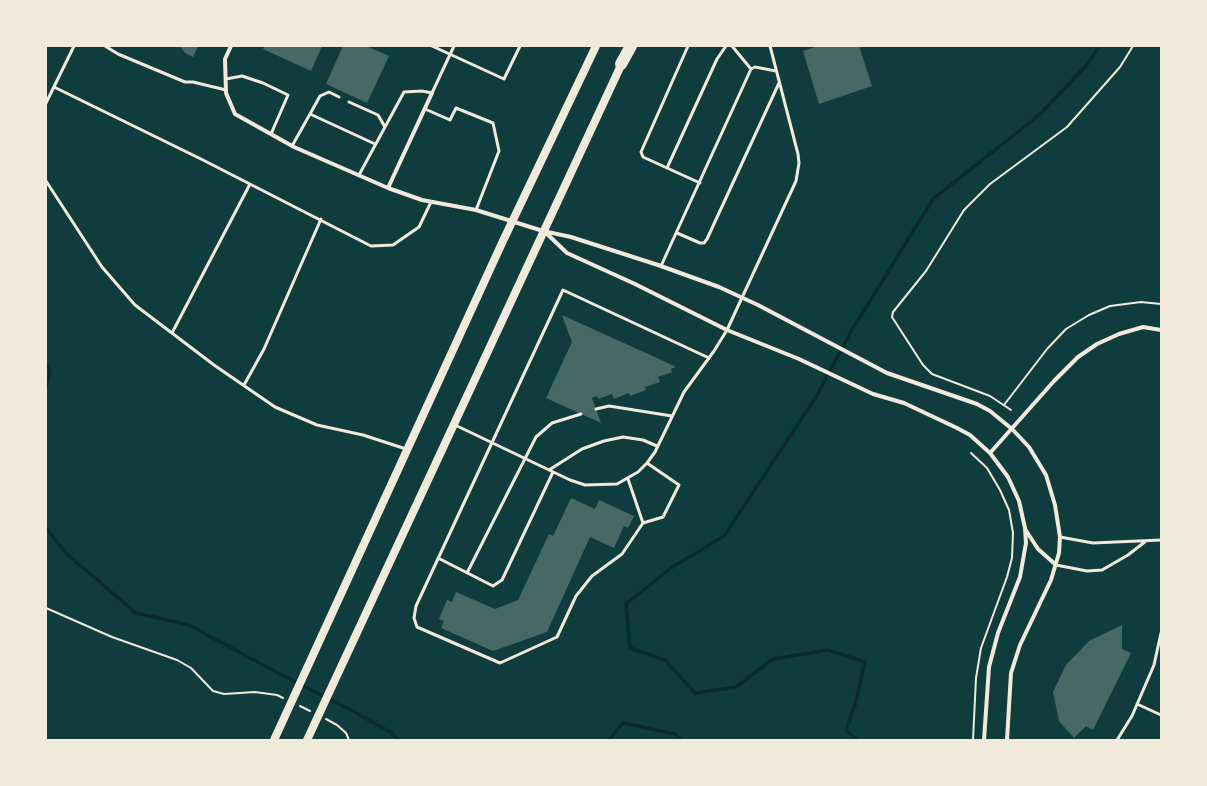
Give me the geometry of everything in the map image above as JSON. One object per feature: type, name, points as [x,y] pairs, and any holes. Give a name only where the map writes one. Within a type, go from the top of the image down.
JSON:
[{"type":"highway","points":[[621,64],[630,46]]},
{"type":"main road","points":[[274,740],[512,222],[596,46]]},
{"type":"main road","points":[[306,740],[621,64]]},
{"type":"street","points":[[231,46],[225,59],[226,90],[235,114],[292,146],[388,188],[422,200],[476,210],[543,231],[571,237],[661,266],[742,297],[860,359],[904,380],[949,393],[977,404],[990,411],[1012,428],[1030,447],[1046,475],[1056,505],[1060,537],[1056,565],[1046,593],[1015,658],[1009,688],[1007,740]]},
{"type":"street","points":[[388,188],[432,93]]},
{"type":"street","points":[[543,231],[567,253],[636,284],[727,330],[799,358],[873,394],[904,403],[957,428],[970,435],[990,453],[1008,478],[1019,501],[1025,528],[1026,542],[1020,576],[998,633],[989,667],[984,740]]},
{"type":"street","points":[[990,453],[1054,381],[1078,357],[1097,344],[1119,334],[1144,327],[1161,330]]},
{"type":"street","points":[[1025,528],[1038,549],[1056,565]]},
{"type":"lane","points":[[46,103],[74,46]]},
{"type":"lane","points":[[105,46],[118,54],[185,82],[193,82],[226,90]]},
{"type":"lane","points":[[432,46],[504,79],[520,46]]},
{"type":"lane","points":[[359,175],[404,92],[422,91],[432,93],[454,46]]},
{"type":"lane","points":[[688,46],[641,152],[642,157],[700,183]]},
{"type":"lane","points":[[667,168],[717,59],[726,46]]},
{"type":"lane","points":[[732,46],[751,69]]},
{"type":"lane","points":[[453,424],[553,472],[585,485],[600,486],[616,484],[628,479],[647,463],[684,392],[727,330],[793,190],[798,173],[798,154],[770,46]]},
{"type":"lane","points":[[661,266],[751,69],[755,67],[776,71]]},
{"type":"lane","points":[[226,78],[242,76],[263,83],[288,96],[271,134]]},
{"type":"lane","points":[[677,232],[700,243],[704,243],[707,239],[779,82]]},
{"type":"lane","points":[[54,87],[321,219],[371,246],[393,245],[418,227],[431,202]]},
{"type":"lane","points":[[292,146],[320,96],[329,92],[339,97]]},
{"type":"lane","points":[[349,102],[378,116],[385,127]]},
{"type":"lane","points":[[425,109],[450,120],[456,108],[493,123],[499,151],[476,210]]},
{"type":"lane","points":[[310,114],[375,144]]},
{"type":"lane","points":[[46,181],[102,267],[135,305],[214,365],[275,407],[317,424],[363,435],[408,450]]},
{"type":"lane","points":[[172,333],[250,184]]},
{"type":"lane","points":[[244,385],[264,349],[294,276],[321,219]]},
{"type":"lane","points":[[647,463],[679,485],[663,517],[643,523],[622,554],[592,576],[576,596],[557,637],[500,663],[417,627],[414,618],[416,606],[563,290],[709,358]]},
{"type":"lane","points":[[596,409],[608,406],[672,416]]},
{"type":"lane","points":[[467,573],[536,437],[552,423],[581,414]]},
{"type":"lane","points":[[549,470],[582,449],[604,441],[623,437],[643,440],[657,446]]},
{"type":"lane","points":[[438,558],[493,586],[502,580],[553,472]]},
{"type":"lane","points":[[628,479],[643,523]]},
{"type":"lane","points":[[1060,537],[1093,543],[1161,540]]},
{"type":"lane","points":[[1056,565],[1087,571],[1102,570],[1128,555],[1146,541]]},
{"type":"lane","points":[[1116,740],[1132,716],[1154,665],[1161,633]]},
{"type":"lane","points":[[1137,704],[1161,715]]},
{"type":"path","points":[[1011,410],[990,396],[932,374],[923,365],[892,317],[893,312],[926,271],[964,210],[990,184],[1067,127],[1120,67],[1133,46]]},
{"type":"path","points":[[1004,405],[1047,349],[1066,329],[1089,315],[1110,306],[1141,302],[1161,304]]},
{"type":"path","points":[[971,453],[987,468],[1000,490],[1009,510],[1013,534],[1012,558],[1008,577],[981,648],[976,678],[973,740]]},
{"type":"path","points":[[46,608],[112,637],[177,660],[191,668],[213,691],[224,694],[255,692],[277,695],[284,698]]},
{"type":"path","points":[[297,705],[310,712]]},
{"type":"path","points":[[324,718],[338,725],[346,732],[349,740]]},
{"type":"building","points":[[180,46],[198,46],[193,57],[185,53]]},
{"type":"building","points":[[265,46],[322,46],[311,71],[263,49]]},
{"type":"building","points":[[343,46],[366,46],[389,56],[367,103],[326,84]]},
{"type":"building","points":[[818,46],[859,46],[872,86],[819,104],[803,51]]},
{"type":"building","points":[[562,315],[676,367],[671,369],[672,372],[658,377],[660,382],[645,387],[646,390],[630,396],[629,393],[614,399],[612,394],[598,399],[597,396],[592,398],[601,423],[546,398],[572,342]]},
{"type":"building","points":[[571,498],[595,509],[599,500],[634,516],[628,528],[624,526],[614,548],[590,537],[547,632],[493,651],[441,628],[444,621],[439,619],[447,600],[452,602],[456,592],[495,609],[518,600],[549,534],[553,536]]},
{"type":"building","points":[[1122,625],[1122,649],[1131,653],[1093,730],[1086,726],[1074,738],[1059,721],[1053,692],[1066,665],[1089,641]]},
{"type":"waterway","points":[[857,740],[846,730],[855,705],[865,662],[828,650],[773,659],[736,687],[695,693],[665,660],[630,648],[626,604],[671,568],[724,536],[816,397],[852,330],[933,199],[1039,115],[1086,66],[1100,46]]},
{"type":"waterway","points":[[46,365],[50,372],[46,386]]},
{"type":"waterway","points":[[46,528],[68,555],[136,613],[189,625],[351,710],[392,733],[398,740]]},
{"type":"waterway","points":[[609,740],[623,723],[675,734],[681,740]]}]
